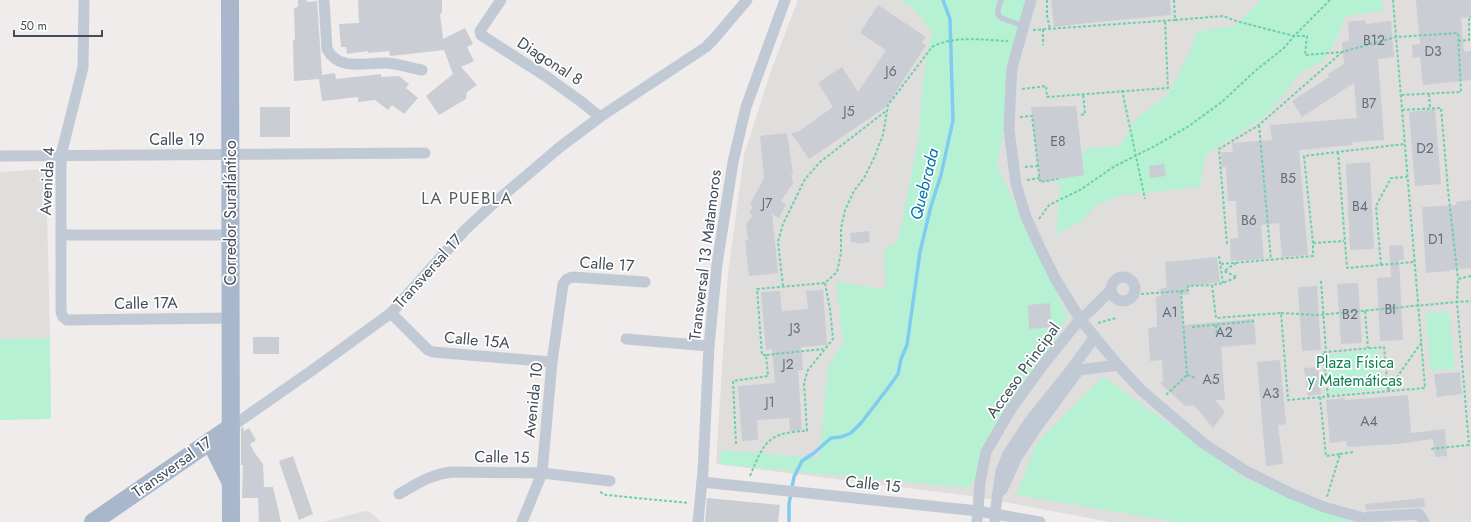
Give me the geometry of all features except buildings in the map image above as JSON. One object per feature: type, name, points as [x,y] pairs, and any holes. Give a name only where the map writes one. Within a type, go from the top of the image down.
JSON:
[{"type":"main road","name":"Corredor Suratlántico","points":[[230,0],[231,522]]},
{"type":"main road","name":"Transversal 17","points":[[93,522],[230,427]]},
{"type":"main road","points":[[210,441],[231,481]]},
{"type":"street","name":"Avenida 4","points":[[63,317],[61,312],[61,155],[83,67],[84,0]]},
{"type":"street","points":[[324,0],[327,49],[331,56],[337,61],[353,65],[387,63],[422,70]]},
{"type":"street","name":"Diagonal 8","points":[[501,0],[480,31],[481,35],[547,77],[600,116]]},
{"type":"street","name":"Transversal 17","points":[[230,427],[314,369],[391,312],[466,229],[493,204],[560,147],[600,116],[706,47],[747,0]]},
{"type":"street","name":"Transversal 13 Matamoros","points":[[698,522],[702,482],[709,346],[717,264],[733,162],[746,107],[785,0]]},
{"type":"street","points":[[1032,0],[1027,28],[1012,68],[1010,130],[1016,184],[1026,217],[1041,250],[1056,280],[1080,319],[1094,338],[1141,390],[1203,443],[1246,470],[1290,493],[1324,506],[1377,522]]},
{"type":"street","name":"Calle 19","points":[[0,156],[426,153]]},
{"type":"street","points":[[61,235],[230,234]]},
{"type":"street","name":"Calle 17","points":[[567,279],[572,277],[645,282]]},
{"type":"street","name":"Avenida 10","points":[[522,522],[542,473],[552,362],[564,284],[567,279]]},
{"type":"street","name":"Acceso Principal","points":[[977,522],[980,482],[986,452],[1011,409],[1043,366],[1080,319],[1111,290]]},
{"type":"street","name":"Calle 15A","points":[[391,312],[428,350],[433,352],[552,362]]},
{"type":"street","name":"Calle 17A","points":[[63,317],[67,320],[230,318]]},
{"type":"street","points":[[995,518],[1001,471],[1008,454],[1029,422],[1070,371],[1094,338]]},
{"type":"street","points":[[626,339],[709,346]]},
{"type":"street","points":[[998,499],[1017,457],[1079,370],[1118,365]]},
{"type":"street","name":"Calle 15","points":[[399,494],[428,477],[445,472],[542,473],[610,481]]},
{"type":"street","name":"Calle 15","points":[[702,482],[978,511],[995,518],[1040,522]]},
{"type":"street","points":[[1361,518],[1419,514],[1424,522]]},
{"type":"lane","points":[[1001,0],[998,13],[999,16],[1027,28]]},
{"type":"path","points":[[1047,0],[1047,16],[1050,29]]},
{"type":"path","points":[[1174,0],[1175,20]]},
{"type":"path","points":[[1038,220],[1049,205],[1080,190],[1115,166],[1155,146],[1188,126],[1223,101],[1255,71],[1284,48],[1330,0]]},
{"type":"path","points":[[1281,313],[1288,400],[1425,388],[1393,0]]},
{"type":"path","points":[[1027,28],[1043,30],[1223,16],[1236,22],[1294,36],[1306,36],[1305,55],[1342,52],[1396,37],[1458,33],[1461,92],[1401,95]]},
{"type":"path","points":[[1458,41],[1470,40],[1469,17],[1471,17]]},
{"type":"path","points":[[1021,89],[1046,86],[1047,97],[1122,90],[1168,88],[1165,21]]},
{"type":"path","points":[[1043,30],[1043,46]]},
{"type":"path","points":[[824,349],[762,356],[756,289],[825,283],[837,272],[841,253],[841,228],[845,210],[854,191],[864,178],[874,158],[883,135],[888,105],[932,47],[940,42],[971,39],[1013,42]]},
{"type":"path","points":[[1227,244],[1219,149],[1259,125],[1342,52]]},
{"type":"path","points":[[1122,90],[1146,199]]},
{"type":"path","points":[[1081,115],[1085,114],[1083,94]]},
{"type":"path","points":[[1430,94],[1430,108]]},
{"type":"path","points":[[1402,110],[1441,108],[1458,279],[1458,302],[1470,433],[1469,445],[1430,449]]},
{"type":"path","points":[[783,286],[778,242],[783,224],[805,179],[820,162],[887,111]]},
{"type":"path","points":[[1020,117],[1032,116],[1040,182],[1058,179]]},
{"type":"path","points":[[1259,125],[1271,260]]},
{"type":"path","points":[[1221,264],[1313,256],[1304,156],[1404,144]]},
{"type":"path","points":[[1338,152],[1347,268],[1414,262]]},
{"type":"path","points":[[1023,167],[1038,166]]},
{"type":"path","points":[[1381,265],[1376,206],[1391,178],[1407,177]]},
{"type":"path","points":[[1026,180],[1039,178]]},
{"type":"path","points":[[1313,243],[1344,241]]},
{"type":"path","points":[[1219,256],[1223,283]]},
{"type":"path","points":[[1141,294],[1189,290],[1188,286],[1223,283],[1237,277],[1224,271],[1236,263]]},
{"type":"path","points":[[1458,279],[1471,276]]},
{"type":"path","points":[[1321,281],[1326,352]]},
{"type":"path","points":[[745,486],[764,445],[774,437],[790,432],[807,432],[804,383],[808,370],[833,339],[830,309],[825,283]]},
{"type":"path","points":[[1212,285],[1216,318],[1281,313],[1323,315],[1471,301]]},
{"type":"path","points":[[1181,291],[1188,375]]},
{"type":"path","points":[[1365,311],[1368,348]]},
{"type":"path","points":[[1096,323],[1116,318]]},
{"type":"path","points":[[1192,327],[1254,321]]},
{"type":"path","points":[[1216,325],[1217,336]]},
{"type":"path","points":[[1388,391],[1421,343]]},
{"type":"path","points":[[1328,396],[1323,352],[1368,348],[1384,347],[1388,391]]},
{"type":"path","points":[[736,444],[733,381],[768,376],[766,355]]},
{"type":"path","points":[[1188,375],[1196,378]]},
{"type":"path","points":[[1161,399],[1188,375]]},
{"type":"path","points":[[1320,397],[1326,456],[1353,452]]},
{"type":"path","points":[[1325,502],[1340,454]]},
{"type":"path","points":[[597,479],[596,486],[599,491],[606,495],[700,504]]},
{"type":"shaded area","points":[[798,0],[1471,0],[1471,522],[1110,522],[978,497],[716,464],[728,273],[744,155],[771,71]]},
{"type":"shaded area","points":[[46,169],[50,338],[0,339],[0,172]]},
{"type":"shaded area","points":[[365,511],[370,512],[381,522],[323,522]]},
{"type":"green space","points":[[900,0],[1031,0],[1019,43],[997,165],[1068,318],[969,488],[719,464],[722,450],[819,458],[828,366],[843,343],[836,282],[886,289],[884,250],[898,241],[918,142],[924,71],[932,32],[914,9]]},
{"type":"green space","points":[[1260,0],[1382,0],[1383,11],[1345,16],[1337,38],[1324,60],[1300,73],[1276,105],[1262,118],[1205,155],[1200,187],[1122,195],[1097,205],[1082,221],[1056,235],[1059,198],[1058,172],[1089,148],[1119,146],[1136,119],[1168,94],[1191,50],[1197,31],[1235,26]]},
{"type":"green space","points":[[1449,311],[1455,369],[1431,371],[1425,313]]},
{"type":"green space","points":[[50,338],[51,419],[0,420],[0,339]]},
{"type":"green space","name":"Plaza Física y Matemáticas","points":[[1379,349],[1383,389],[1330,394],[1326,355]]},
{"type":"green space","points":[[1103,376],[1244,478],[1354,522],[1178,522],[1016,495],[1036,444]]},
{"type":"waterway","name":"Quebrada","points":[[789,522],[789,504],[794,477],[802,461],[831,438],[841,437],[851,433],[861,423],[898,374],[901,359],[907,345],[920,252],[931,206],[941,175],[953,120],[950,19],[943,0]]},
{"type":"district","name":"LA PUEBLA","points":[[467,198]]}]
